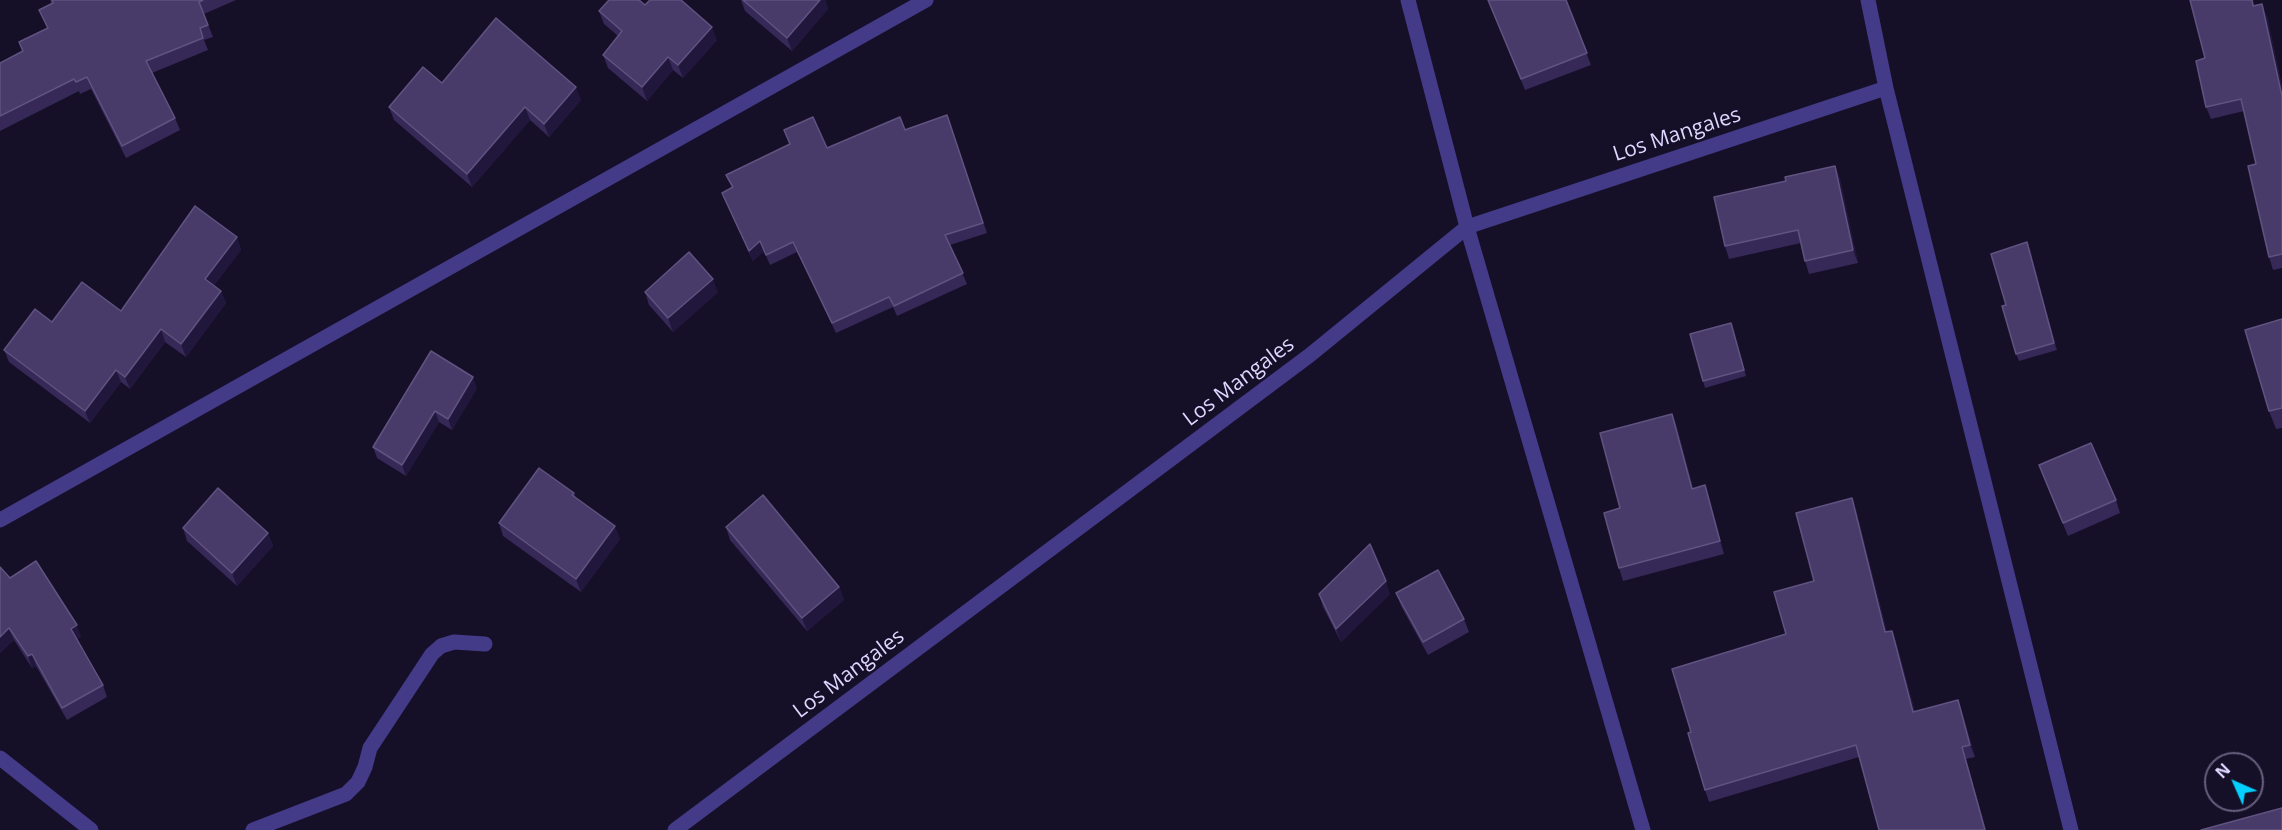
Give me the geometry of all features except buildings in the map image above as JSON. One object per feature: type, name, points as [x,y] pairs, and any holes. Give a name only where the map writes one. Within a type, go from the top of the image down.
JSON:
[{"type":"street","points":[[0,520],[926,0]]},
{"type":"street","points":[[1408,0],[1467,227],[1643,830]]},
{"type":"street","points":[[1868,0],[1886,88],[2071,830]]},
{"type":"street","name":"Los Mangales","points":[[676,830],[1310,356],[1467,227],[1886,88]]},
{"type":"street","points":[[253,830],[346,794],[358,782],[370,748],[432,654],[441,646],[454,642],[484,644]]},
{"type":"street","points":[[0,758],[90,830]]}]
